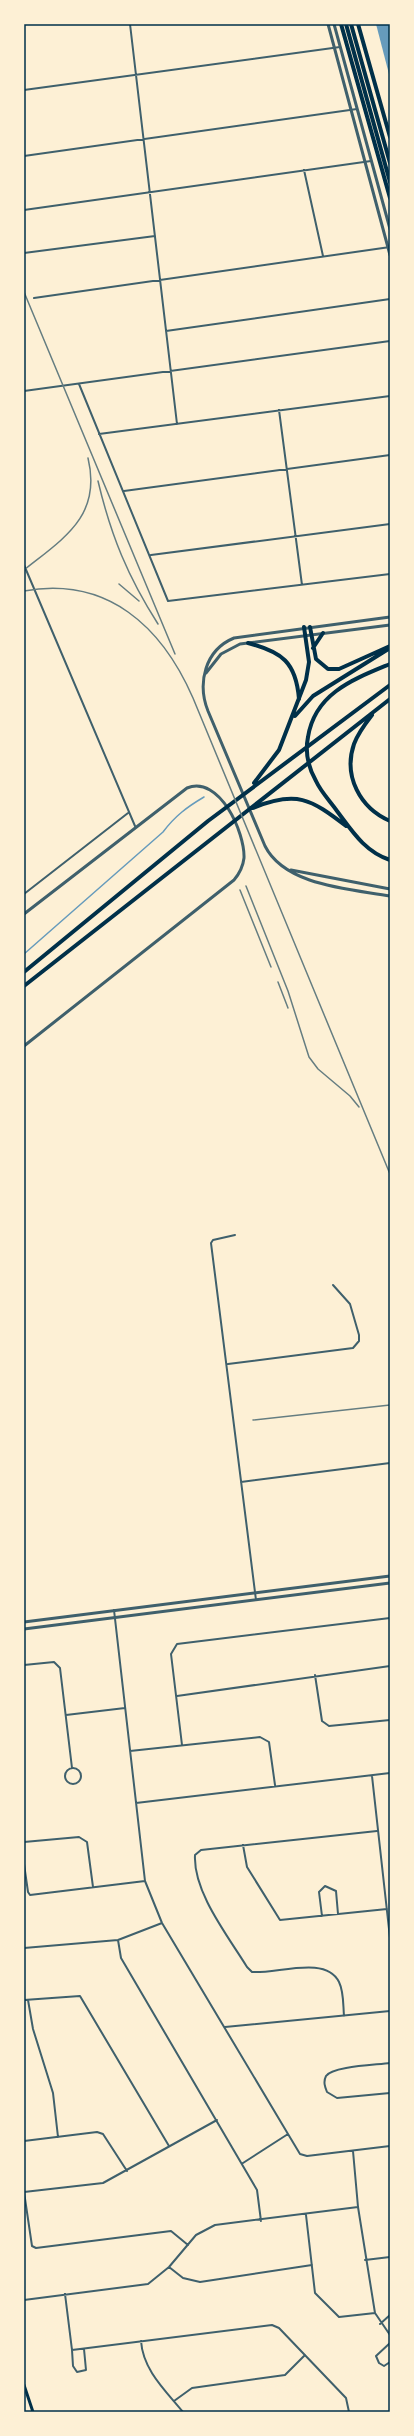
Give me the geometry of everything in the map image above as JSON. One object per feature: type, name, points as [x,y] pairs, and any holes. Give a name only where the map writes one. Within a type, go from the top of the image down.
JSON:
[{"type":"highway","points":[[341,24],[390,198]]},
{"type":"highway","points":[[346,24],[390,182]]},
{"type":"highway","points":[[351,24],[390,164]]},
{"type":"highway","points":[[358,24],[390,137]]},
{"type":"highway","points":[[248,790],[274,758],[299,702],[309,670],[304,627]]},
{"type":"highway","points":[[310,627],[313,648],[318,663],[324,668],[332,670],[390,647]]},
{"type":"highway","points":[[313,648],[323,633]]},
{"type":"highway","points":[[248,642],[272,650],[287,662],[296,677],[299,702]]},
{"type":"highway","points":[[288,728],[303,705],[313,696],[390,647]]},
{"type":"highway","points":[[390,664],[348,683],[332,693],[318,709],[309,730],[307,756],[312,774],[350,828],[368,848],[390,860]]},
{"type":"highway","points":[[24,972],[222,810],[390,685]]},
{"type":"highway","points":[[24,986],[390,699]]},
{"type":"highway","points":[[374,712],[354,745],[352,773],[355,786],[365,803],[376,813],[390,821]]},
{"type":"highway","points":[[255,806],[278,799],[302,799],[322,807],[350,828]]},
{"type":"main road","points":[[24,2384],[33,2412]]},
{"type":"street","points":[[130,24],[177,424]]},
{"type":"street","points":[[328,24],[390,255]]},
{"type":"street","points":[[334,24],[390,229]]},
{"type":"street","points":[[24,90],[340,47]]},
{"type":"street","points":[[24,156],[357,108]]},
{"type":"street","points":[[24,210],[371,161]]},
{"type":"street","points":[[304,170],[323,256]]},
{"type":"street","points":[[24,253],[155,236]]},
{"type":"street","points":[[34,298],[389,247]]},
{"type":"street","points":[[166,330],[390,299]]},
{"type":"street","points":[[24,391],[390,341]]},
{"type":"street","points":[[79,384],[151,555],[158,578],[169,602],[390,574]]},
{"type":"street","points":[[99,434],[390,396]]},
{"type":"street","points":[[279,410],[297,536],[302,585]]},
{"type":"street","points":[[124,491],[390,455]]},
{"type":"street","points":[[151,555],[390,524]]},
{"type":"street","points":[[24,565],[128,813],[135,826]]},
{"type":"street","points":[[390,617],[245,635],[230,640],[220,646],[209,657],[203,688],[205,704],[269,852],[275,860],[289,870],[310,880],[390,896]]},
{"type":"street","points":[[205,675],[223,652],[233,646],[248,642],[390,625]]},
{"type":"street","points":[[24,914],[182,790],[193,786],[206,787],[220,796],[229,810],[242,845],[244,856],[242,867],[228,886],[24,1046]]},
{"type":"street","points":[[24,894],[128,813]]},
{"type":"street","points":[[289,870],[390,889]]},
{"type":"street","points":[[235,1235],[213,1240],[211,1243],[228,1364],[256,1600]]},
{"type":"street","points":[[228,1364],[353,1348],[359,1341],[359,1336],[350,1304],[333,1285]]},
{"type":"street","points":[[241,1482],[390,1463]]},
{"type":"street","points":[[24,1622],[389,1576],[389,1583],[24,1629]]},
{"type":"street","points":[[345,1581],[346,1589]]},
{"type":"street","points":[[316,1585],[317,1592]]},
{"type":"street","points":[[299,1587],[299,1595]]},
{"type":"street","points":[[147,1606],[148,1614]]},
{"type":"street","points":[[114,1610],[145,1881],[162,1924],[300,2154],[307,2156],[390,2146]]},
{"type":"street","points":[[182,1745],[171,1654],[177,1644],[390,1618]]},
{"type":"street","points":[[24,1665],[54,1662],[60,1668],[72,1768]]},
{"type":"street","points":[[177,1696],[246,1688],[316,1675],[390,1666]]},
{"type":"street","points":[[316,1675],[322,1721],[324,1725],[329,1726],[390,1720]]},
{"type":"street","points":[[66,1715],[125,1708]]},
{"type":"street","points":[[130,1751],[260,1737],[266,1738],[269,1742],[275,1785]]},
{"type":"street","points":[[72,1768],[77,1769],[80,1774],[80,1779],[74,1784],[69,1783],[65,1777],[68,1770],[72,1768]]},
{"type":"street","points":[[136,1803],[275,1785],[390,1773]]},
{"type":"street","points":[[372,1776],[390,1938]]},
{"type":"street","points":[[344,2016],[340,1983],[336,1976],[323,1968],[252,1972],[208,1902],[198,1881],[194,1868],[195,1856],[201,1850],[377,1831]]},
{"type":"street","points":[[24,1842],[79,1836],[87,1842],[93,1887]]},
{"type":"street","points":[[243,1845],[247,1867],[280,1920],[387,1909]]},
{"type":"street","points":[[24,1864],[28,1892],[30,1895],[145,1881]]},
{"type":"street","points":[[322,1916],[319,1892],[325,1886],[336,1891],[338,1914]]},
{"type":"street","points":[[24,1948],[118,1940],[162,1924]]},
{"type":"street","points":[[118,1940],[121,1958],[243,2163],[257,2190],[261,2221]]},
{"type":"street","points":[[24,2000],[80,1996],[169,2146]]},
{"type":"street","points":[[28,2000],[32,2029],[53,2092],[58,2137]]},
{"type":"street","points":[[225,2027],[390,2011]]},
{"type":"street","points":[[390,2063],[333,2070],[326,2077],[324,2083],[327,2092],[337,2098],[390,2093]]},
{"type":"street","points":[[188,2245],[171,2232],[36,2248],[32,2246],[24,2192],[103,2183],[217,2120]]},
{"type":"street","points":[[24,2141],[97,2132],[102,2134],[127,2171]]},
{"type":"street","points":[[243,2163],[288,2134]]},
{"type":"street","points":[[353,2151],[365,2260],[375,2313],[380,2324],[390,2335]]},
{"type":"street","points":[[24,2300],[148,2284],[169,2267],[204,2229],[215,2225],[261,2221],[358,2207]]},
{"type":"street","points":[[306,2215],[315,2293],[339,2317],[375,2313]]},
{"type":"street","points":[[365,2260],[390,2257]]},
{"type":"street","points":[[169,2267],[183,2278],[200,2282],[312,2265]]},
{"type":"street","points":[[65,2294],[73,2366],[77,2372],[81,2373],[86,2370],[84,2349]]},
{"type":"street","points":[[380,2324],[390,2315]]},
{"type":"street","points":[[72,2350],[140,2340],[272,2325],[279,2328],[346,2398],[349,2412]]},
{"type":"street","points":[[140,2340],[142,2356],[146,2366],[183,2412]]},
{"type":"street","points":[[390,2342],[376,2356],[379,2364],[384,2366],[390,2362]]},
{"type":"street","points":[[174,2401],[192,2388],[285,2375],[305,2355]]},
{"type":"water","points":[[376,24],[390,24],[390,78]]},
{"type":"waterway","points":[[24,954],[163,832],[182,812],[204,797]]},
{"type":"railway","points":[[24,292],[175,654]]},
{"type":"railway","points":[[24,570],[66,536],[76,524],[90,495],[91,478],[88,458]]},
{"type":"railway","points":[[98,481],[115,538],[129,573],[158,624]]},
{"type":"railway","points":[[119,584],[139,601]]},
{"type":"railway","points":[[24,591],[54,588],[81,591],[106,600],[128,612],[148,629],[165,649],[180,672],[193,698],[390,1174]]},
{"type":"railway","points":[[246,886],[288,991],[309,1057],[318,1069],[350,1096],[359,1107]]},
{"type":"railway","points":[[240,890],[271,967]]},
{"type":"railway","points":[[278,982],[288,1008]]},
{"type":"railway","points":[[253,1420],[390,1405]]}]
